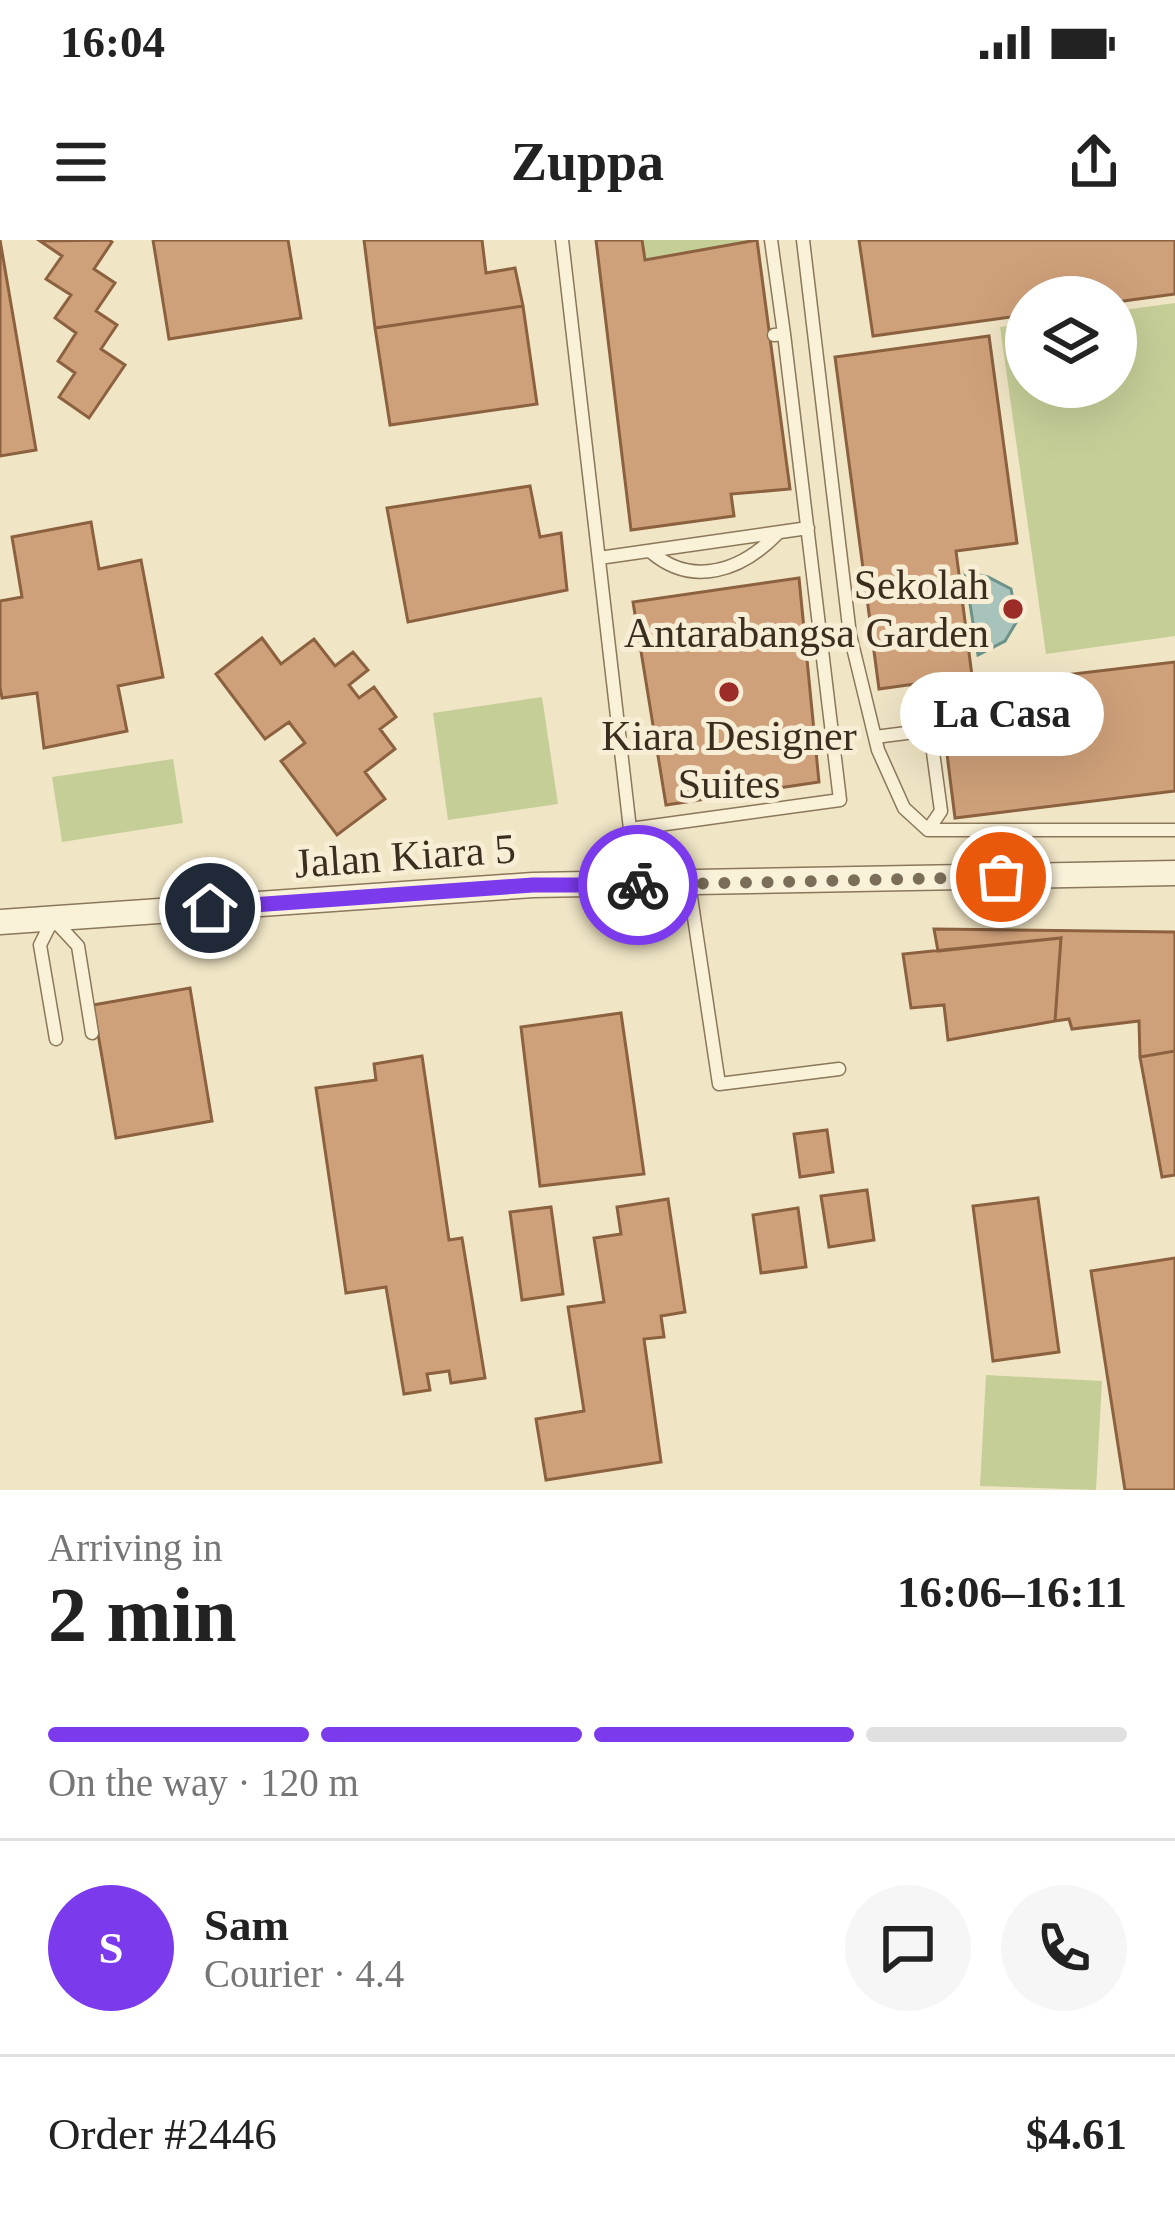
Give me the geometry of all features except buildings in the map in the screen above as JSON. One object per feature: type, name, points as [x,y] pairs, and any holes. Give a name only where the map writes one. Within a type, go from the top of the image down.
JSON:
[{"type":"street","name":"Jalan Kiara 5","points":[[0,922],[533,885],[1175,873]]},
{"type":"lane","points":[[562,240],[640,885]]},
{"type":"lane","points":[[630,829],[840,800],[771,240]]},
{"type":"lane","points":[[803,240],[850,634],[875,737],[904,808],[928,830],[1175,830]]},
{"type":"lane","points":[[599,558],[808,528]]},
{"type":"lane","points":[[651,552],[667,566],[687,572],[711,571],[760,551],[778,533]]},
{"type":"lane","points":[[875,737],[930,730],[941,811],[928,830]]},
{"type":"lane","points":[[689,884],[719,1084],[839,1069]]},
{"type":"lane","points":[[56,1039],[40,945],[52,920],[78,946],[92,1033]]},
{"type":"green space","points":[[642,240],[751,240],[751,243],[645,260]]},
{"type":"green space","points":[[1175,303],[1175,636],[1046,654],[1011,408],[1137,408],[1137,308]]},
{"type":"green space","points":[[1005,326],[1005,363],[1000,327]]},
{"type":"green space","points":[[542,697],[558,804],[448,820],[433,713]]},
{"type":"green space","points":[[173,759],[183,823],[62,842],[52,777]]},
{"type":"green space","points":[[986,1375],[1102,1381],[1096,1490],[980,1486]]},
{"type":"water","points":[[965,572],[1011,589],[1017,621],[1005,641],[978,655]]},
{"type":"way so far","points":[[638,885],[1001,877]]},
{"type":"place","name":"Sekolah Antarabangsa Garden","points":[[1013,609]]},
{"type":"place","name":"Kiara Designer Suites","points":[[729,692]]},
{"type":"place","name":"La Casa","points":[[1001,877]]},
{"type":"route","points":[[210,908],[533,885],[638,885]]}]
